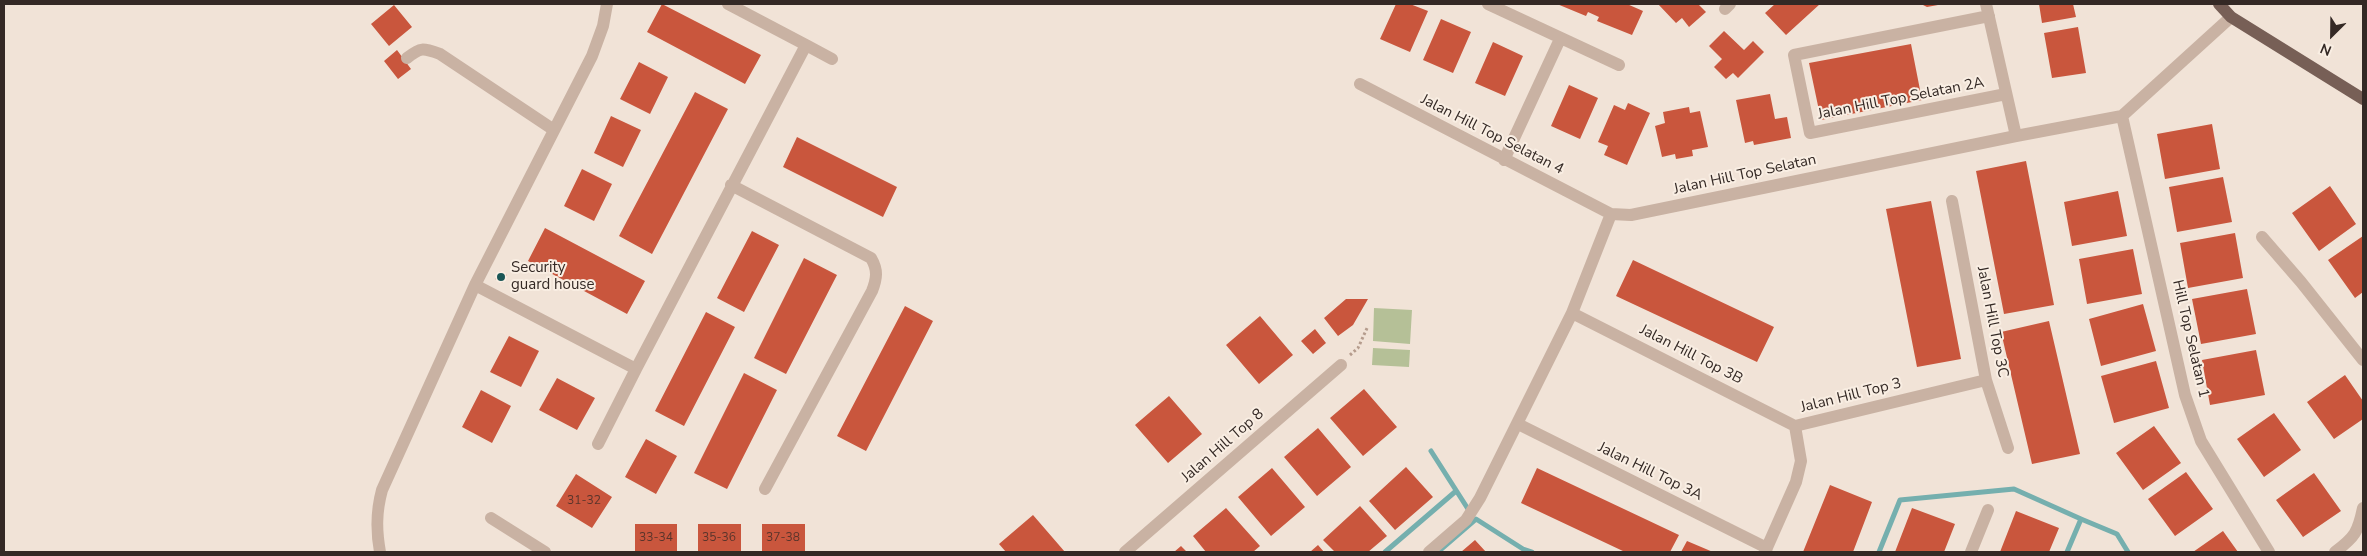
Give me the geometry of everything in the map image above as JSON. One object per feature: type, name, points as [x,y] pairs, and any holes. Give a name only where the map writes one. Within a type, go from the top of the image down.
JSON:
[{"type":"main road","points":[[2220,4],[2231,17],[2363,99]]},
{"type":"street","points":[[380,552],[376,528],[382,490],[475,285],[592,56],[603,26],[607,4]]},
{"type":"street","points":[[728,4],[832,59]]},
{"type":"street","points":[[1488,4],[1619,65]]},
{"type":"street","points":[[1987,10],[2016,136]]},
{"type":"street","name":"Jalan Hill Top Selatan 2A","points":[[1987,10],[1794,55],[1810,133],[2006,94]]},
{"type":"street","points":[[2122,116],[2231,17]]},
{"type":"street","points":[[1504,160],[1560,39]]},
{"type":"street","points":[[598,444],[731,185],[806,45]]},
{"type":"street","points":[[407,58],[418,50],[425,48],[440,54],[554,130]]},
{"type":"street","name":"Jalan Hill Top Selatan 4","points":[[1360,84],[1611,214]]},
{"type":"street","name":"Jalan Hill Top Selatan","points":[[1611,214],[1631,215],[2122,116]]},
{"type":"street","name":"Hill Top Selatan 1","points":[[2122,116],[2185,395],[2201,440],[2269,552]]},
{"type":"street","points":[[731,185],[871,258],[876,268],[877,280],[872,291],[765,489]]},
{"type":"street","name":"Jalan Hill Top 3C","points":[[1952,201],[1986,380],[2008,448]]},
{"type":"street","points":[[1429,552],[1466,520],[1480,498],[1572,313],[1611,214]]},
{"type":"street","points":[[2262,237],[2301,282],[2363,360]]},
{"type":"street","points":[[475,285],[636,369]]},
{"type":"street","name":"Jalan Hill Top 3B","points":[[1572,313],[1796,426]]},
{"type":"street","name":"Jalan Hill Top 8","points":[[1125,552],[1341,365]]},
{"type":"street","name":"Jalan Hill Top 3","points":[[1766,550],[1796,482],[1800,461],[1796,426],[1986,380]]},
{"type":"street","name":"Jalan Hill Top 3A","points":[[1518,424],[1766,550]]},
{"type":"street","points":[[2336,552],[2351,541],[2358,531],[2363,508]]},
{"type":"street","points":[[1970,552],[1988,510]]},
{"type":"street","points":[[491,518],[545,552]]},
{"type":"path","points":[[1341,365],[1358,348],[1368,326]]},
{"type":"green space","points":[[1374,308],[1412,310],[1410,344],[1373,341]]},
{"type":"green space","points":[[1373,348],[1410,350],[1409,367],[1372,365]]},
{"type":"building","points":[[662,4],[761,55],[745,84],[647,32]]},
{"type":"building","points":[[1396,4],[1410,4],[1428,11],[1410,52],[1380,39]]},
{"type":"building","points":[[1557,4],[1627,4],[1643,11],[1632,35],[1597,21],[1599,17],[1588,12],[1586,16]]},
{"type":"building","points":[[1658,4],[1698,4],[1706,12],[1689,27],[1682,18],[1676,23]]},
{"type":"building","points":[[1775,4],[1820,4],[1786,35],[1765,13]]},
{"type":"building","points":[[1921,4],[1938,4],[1938,5],[1927,7]]},
{"type":"building","points":[[2039,4],[2073,4],[2076,17],[2042,23]]},
{"type":"building","points":[[394,5],[412,27],[389,46],[371,24]]},
{"type":"building","points":[[1441,19],[1471,32],[1453,73],[1423,60]]},
{"type":"building","points":[[2078,27],[2086,73],[2052,78],[2044,33]]},
{"type":"building","points":[[1724,31],[1744,50],[1753,41],[1764,52],[1738,78],[1733,73],[1726,79],[1714,67],[1722,59],[1709,46]]},
{"type":"building","points":[[1493,42],[1523,56],[1505,96],[1475,83]]},
{"type":"building","points":[[1911,44],[1922,100],[1821,120],[1809,63]]},
{"type":"building","points":[[397,50],[411,69],[398,79],[384,61]]},
{"type":"building","points":[[639,62],[668,77],[650,114],[620,99]]},
{"type":"building","points":[[1569,85],[1598,98],[1580,139],[1551,126]]},
{"type":"building","points":[[695,92],[728,109],[652,254],[619,236]]},
{"type":"building","points":[[1770,94],[1775,119],[1787,117],[1791,138],[1754,145],[1753,141],[1745,143],[1736,100]]},
{"type":"building","points":[[1628,103],[1650,113],[1627,165],[1604,155],[1608,146],[1598,142],[1614,105],[1625,110]]},
{"type":"building","points":[[1689,107],[1690,113],[1700,111],[1708,147],[1692,150],[1693,156],[1676,159],[1675,154],[1662,157],[1655,126],[1665,123],[1663,112]]},
{"type":"building","points":[[611,116],[641,130],[623,167],[594,153]]},
{"type":"building","points":[[2212,124],[2220,169],[2165,179],[2157,134]]},
{"type":"building","points":[[797,137],[897,187],[883,217],[783,167]]},
{"type":"building","points":[[2026,161],[2054,305],[2004,314],[1976,171]]},
{"type":"building","points":[[582,169],[612,184],[594,221],[564,206]]},
{"type":"building","points":[[2223,177],[2232,222],[2177,232],[2169,187]]},
{"type":"building","points":[[2330,186],[2356,224],[2319,251],[2292,213]]},
{"type":"building","points":[[2118,191],[2127,236],[2072,246],[2064,202]]},
{"type":"building","points":[[1931,201],[1961,359],[1917,367],[1886,209]]},
{"type":"building","points":[[545,228],[645,281],[627,314],[528,261]]},
{"type":"building","points":[[752,231],[779,245],[744,312],[717,298]]},
{"type":"building","points":[[2235,233],[2243,278],[2188,288],[2180,243]]},
{"type":"building","points":[[2363,236],[2363,292],[2355,298],[2328,260]]},
{"type":"building","points":[[2133,249],[2142,294],[2087,304],[2079,259]]},
{"type":"building","points":[[804,258],[837,275],[786,374],[754,358]]},
{"type":"building","points":[[1633,260],[1774,327],[1757,362],[1616,296]]},
{"type":"building","name":"Security guard house","points":[[500,271],[507,275],[502,283],[495,279]]},
{"type":"building","points":[[2247,289],[2256,334],[2201,344],[2192,299]]},
{"type":"building","points":[[1346,299],[1368,299],[1353,325],[1338,336],[1324,318]]},
{"type":"building","points":[[2143,304],[2156,351],[2101,366],[2089,319]]},
{"type":"building","points":[[905,306],[933,321],[866,451],[837,436]]},
{"type":"building","points":[[706,312],[735,327],[684,426],[655,411]]},
{"type":"building","points":[[1260,316],[1293,355],[1259,384],[1226,345]]},
{"type":"building","points":[[2049,321],[2080,454],[2032,464],[2001,332]]},
{"type":"building","points":[[1315,329],[1326,343],[1313,354],[1301,341]]},
{"type":"building","points":[[509,336],[539,351],[521,387],[490,372]]},
{"type":"building","points":[[2256,350],[2265,395],[2210,405],[2202,360]]},
{"type":"building","points":[[2156,361],[2169,408],[2114,423],[2101,376]]},
{"type":"building","points":[[744,373],[777,390],[727,489],[694,473]]},
{"type":"building","points":[[2345,375],[2363,401],[2363,419],[2334,439],[2307,402]]},
{"type":"building","points":[[557,378],[595,398],[577,430],[539,410]]},
{"type":"building","points":[[1364,389],[1397,427],[1363,456],[1330,418]]},
{"type":"building","points":[[481,390],[511,406],[492,443],[462,427]]},
{"type":"building","points":[[1169,396],[1202,434],[1168,463],[1135,425]]},
{"type":"building","points":[[2274,413],[2301,450],[2264,477],[2237,439]]},
{"type":"building","points":[[2154,426],[2181,463],[2143,490],[2116,453]]},
{"type":"building","points":[[1318,428],[1351,467],[1317,496],[1284,457]]},
{"type":"building","points":[[646,439],[677,456],[656,494],[625,477]]},
{"type":"building","points":[[1406,467],[1433,497],[1395,530],[1369,501]]},
{"type":"building","points":[[1272,468],[1305,507],[1271,536],[1238,497]]},
{"type":"building","points":[[1537,468],[1679,535],[1670,552],[1625,552],[1521,503]]},
{"type":"building","points":[[2186,472],[2213,509],[2175,536],[2148,499]]},
{"type":"building","points":[[2314,473],[2341,511],[2303,537],[2276,500]]},
{"type":"building","points":[[576,474],[612,497],[592,528],[556,506]]},
{"type":"building","points":[[1830,485],[1872,502],[1853,552],[1803,552]]},
{"type":"building","points":[[1360,506],[1387,536],[1368,552],[1335,552],[1323,540]]},
{"type":"building","points":[[1226,508],[1260,546],[1253,552],[1206,552],[1193,536]]},
{"type":"building","points":[[1912,508],[1955,524],[1944,552],[1895,552]]},
{"type":"building","points":[[2016,511],[2059,528],[2049,552],[2000,552]]},
{"type":"building","points":[[1033,515],[1065,552],[1006,552],[999,544]]},
{"type":"building","points":[[635,524],[677,524],[677,552],[635,552]]},
{"type":"building","points":[[698,524],[741,524],[741,552],[698,552]]},
{"type":"building","points":[[762,524],[805,524],[805,552],[762,552]]},
{"type":"building","points":[[2223,531],[2238,552],[2193,552]]},
{"type":"building","points":[[1475,540],[1486,552],[1461,552]]},
{"type":"building","points":[[1687,541],[1713,552],[1681,552]]},
{"type":"building","points":[[1318,545],[1324,552],[1310,552]]},
{"type":"building","points":[[1181,546],[1187,552],[1174,552]]},
{"type":"waterway","points":[[1431,451],[1468,509]]},
{"type":"waterway","points":[[1879,552],[1900,500],[2014,489],[2081,519]]},
{"type":"waterway","points":[[1385,552],[1456,491]]},
{"type":"waterway","points":[[1439,551],[1476,519],[1523,549],[1532,552]]},
{"type":"waterway","points":[[2067,552],[2081,519],[2117,534],[2128,552]]},
{"type":"place","name":"Security guard house","points":[[501,277]]}]
